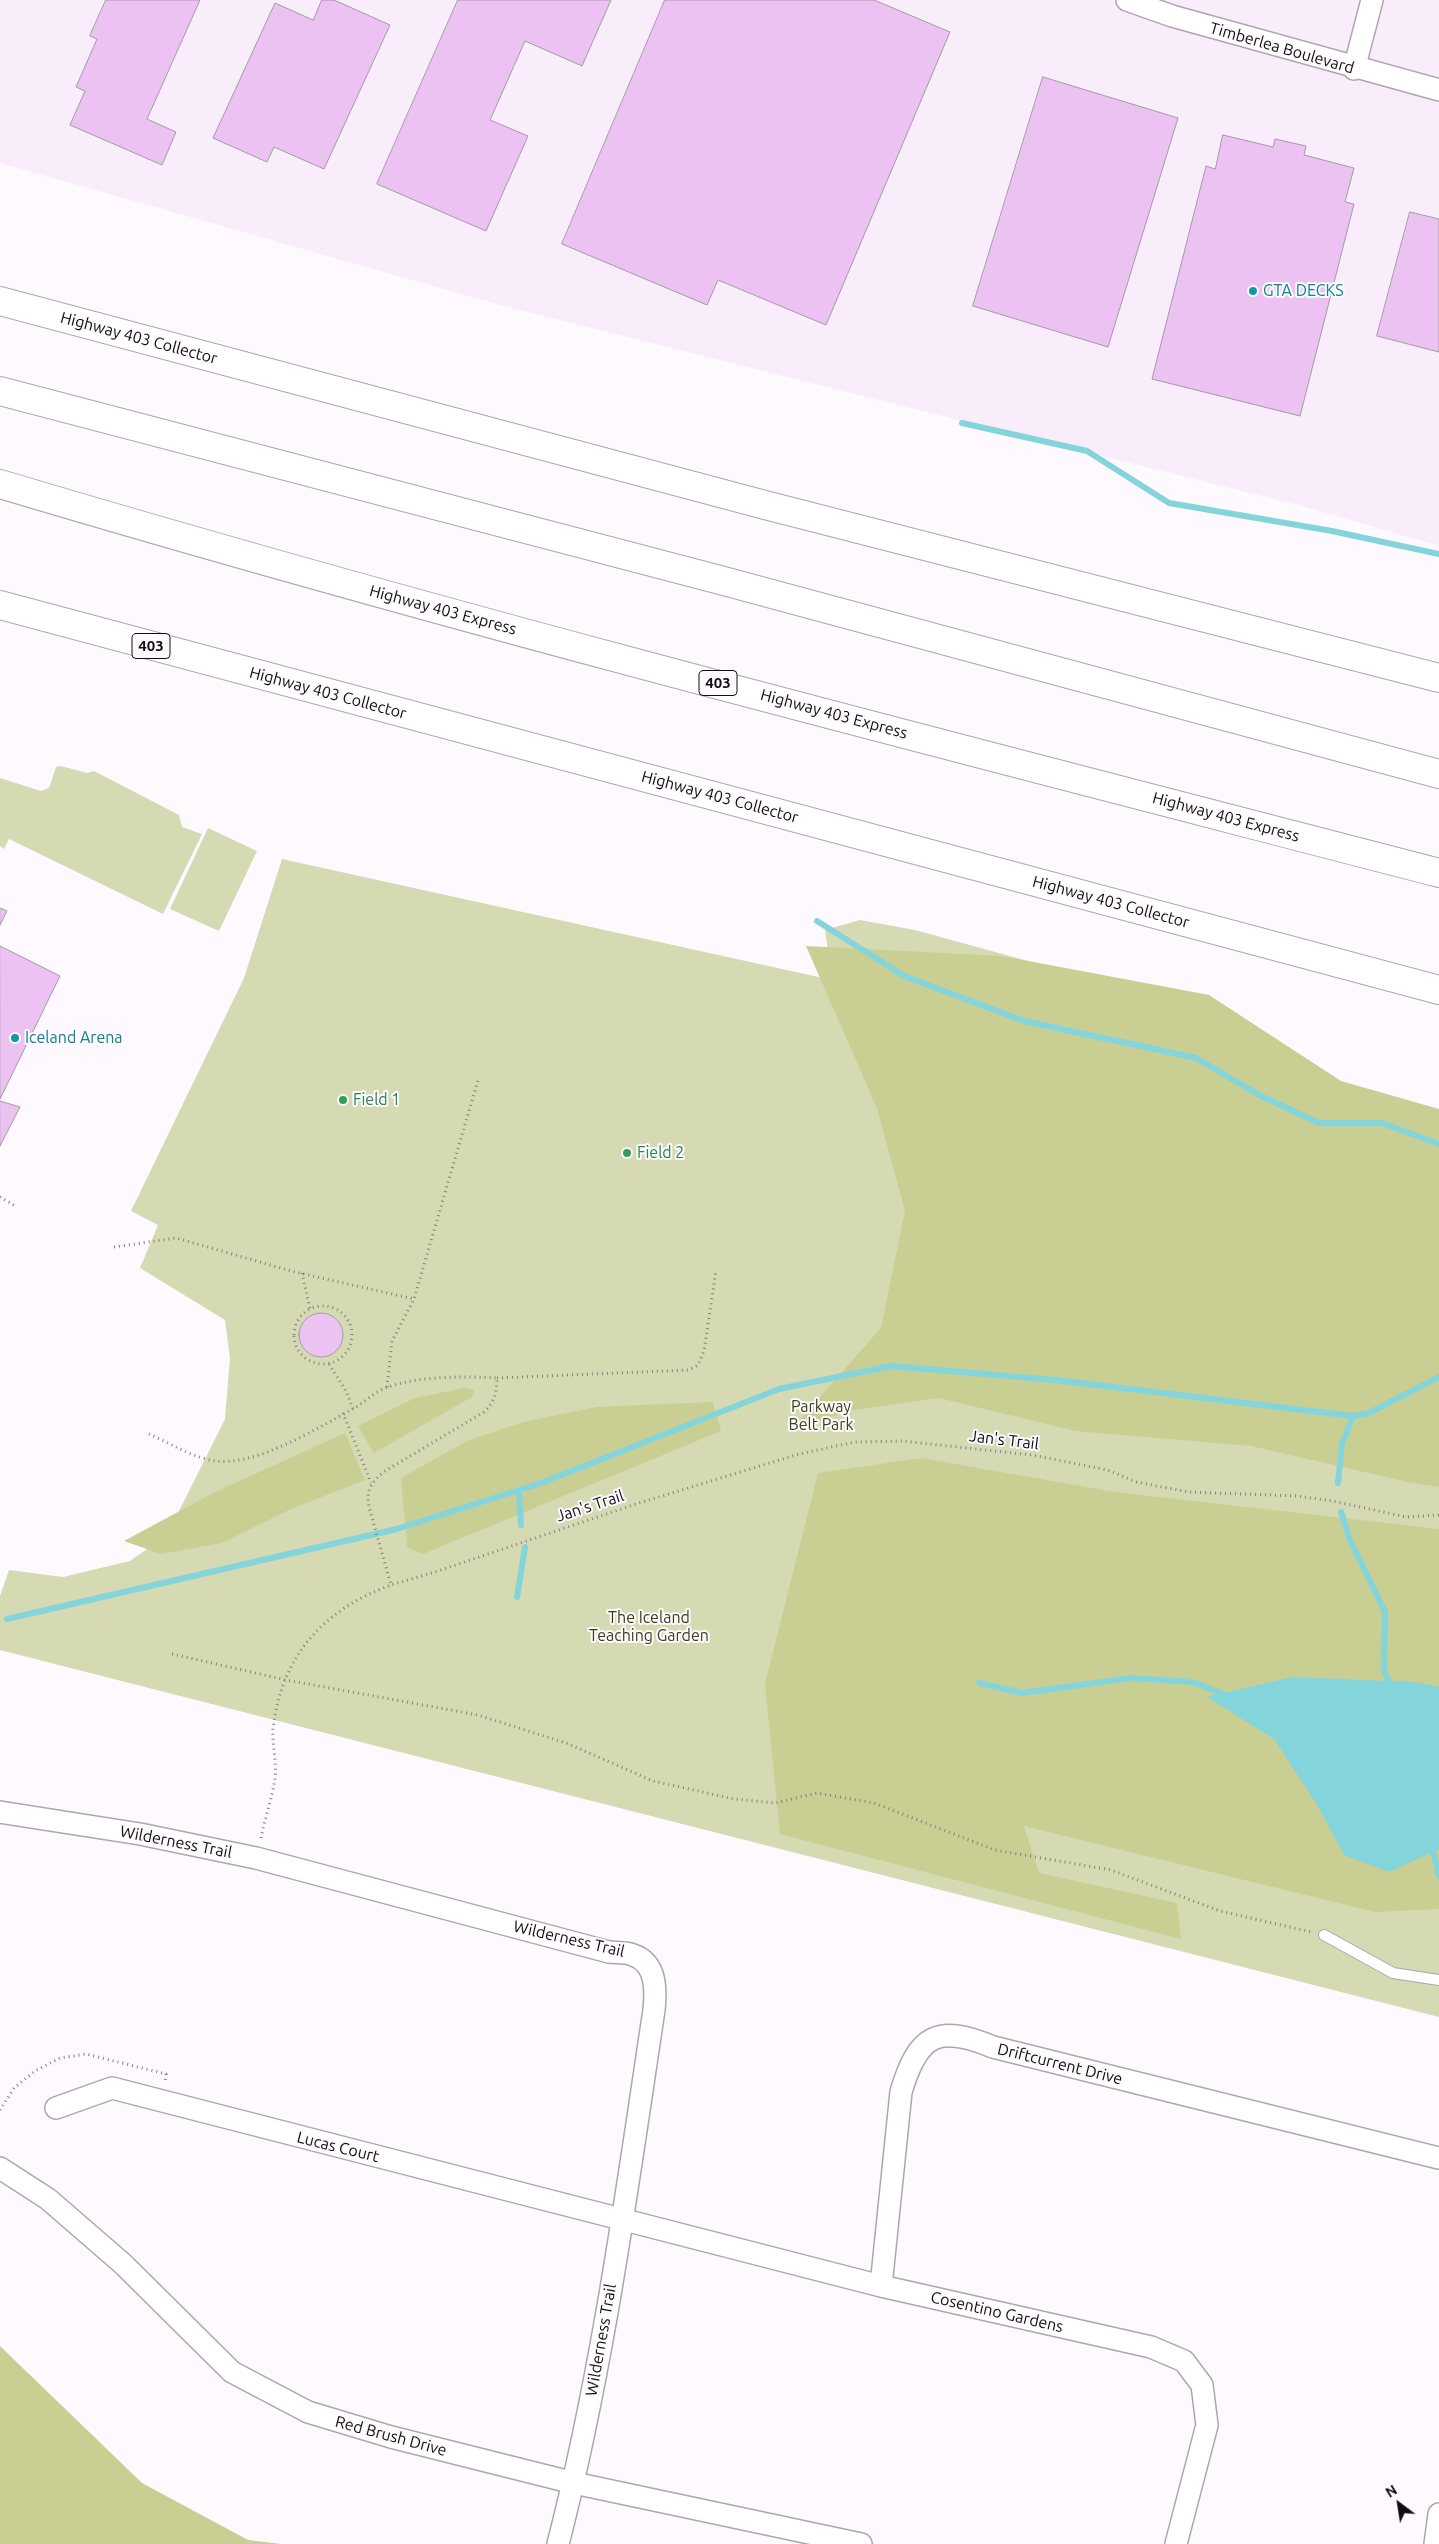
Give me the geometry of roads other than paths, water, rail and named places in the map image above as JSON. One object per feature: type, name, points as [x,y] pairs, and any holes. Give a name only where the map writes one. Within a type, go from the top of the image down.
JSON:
[{"type":"highway","name":"Highway 403 Collector","points":[[0,301],[765,505],[1439,678]]},
{"type":"highway","points":[[0,391],[739,585],[1439,774]]},
{"type":"highway","name":"Highway 403 Express","points":[[0,484],[192,542],[557,641],[1439,873]]},
{"type":"highway","name":"Highway 403 Collector","points":[[0,605],[1439,990]]},
{"type":"street","name":"Timberlea Boulevard","points":[[1127,0],[1172,16],[1354,68],[1439,90]]},
{"type":"street","points":[[1354,68],[1372,0]]},
{"type":"street","name":"Wilderness Trail","points":[[0,1812],[140,1834],[256,1858],[609,1952],[634,1955],[642,1960],[653,1975],[656,1985],[654,2010],[623,2219],[574,2483],[558,2544]]},
{"type":"street","name":"Driftcurrent Drive","points":[[881,2286],[901,2092],[908,2068],[918,2053],[934,2037],[953,2034],[970,2038],[994,2048],[1439,2158]]},
{"type":"street","name":"Lucas Court","points":[[56,2108],[112,2088],[623,2219]]},
{"type":"street","name":"Red Brush Drive","points":[[0,2168],[48,2199],[123,2264],[232,2372],[308,2412],[391,2437],[574,2483],[860,2544]]},
{"type":"street","name":"Cosentino Gardens","points":[[623,2219],[881,2286],[1151,2347],[1184,2361],[1202,2385],[1207,2425],[1176,2544]]},
{"type":"street","points":[[1435,2544],[1439,2514]]},
{"type":"lane","points":[[1324,1935],[1393,1973],[1439,1980]]},
{"type":"water","points":[[1293,1677],[1415,1682],[1439,1687],[1439,1849],[1389,1872],[1344,1855],[1318,1806],[1274,1739],[1207,1697]]},
{"type":"waterway","points":[[962,423],[1087,451],[1169,503],[1332,531],[1439,554]]},
{"type":"waterway","points":[[817,921],[904,976],[1024,1021],[1196,1058],[1259,1095],[1319,1123],[1382,1123],[1439,1144]]},
{"type":"waterway","points":[[7,1619],[397,1529],[541,1483],[779,1389],[891,1366],[1055,1380],[1353,1416],[1367,1414],[1439,1377]]},
{"type":"waterway","points":[[1338,1483],[1342,1444],[1353,1416]]},
{"type":"waterway","points":[[519,1490],[521,1525]]},
{"type":"waterway","points":[[1341,1512],[1350,1540],[1385,1612],[1384,1670],[1391,1687]]},
{"type":"waterway","points":[[517,1597],[525,1547]]},
{"type":"waterway","points":[[979,1683],[1022,1693],[1131,1678],[1193,1682],[1228,1696]]},
{"type":"waterway","points":[[1432,1846],[1439,1876]]},
{"type":"place","name":"GTA DECKS","points":[[1253,291]]},
{"type":"place","name":"Iceland Arena","points":[[15,1038]]},
{"type":"place","name":"Field 1","points":[[343,1100]]},
{"type":"place","name":"Field 2","points":[[627,1153]]},
{"type":"park label","name":"Parkway Belt Park","points":[[821,1416]]},
{"type":"park label","name":"The Iceland Teaching Garden","points":[[649,1627]]}]
